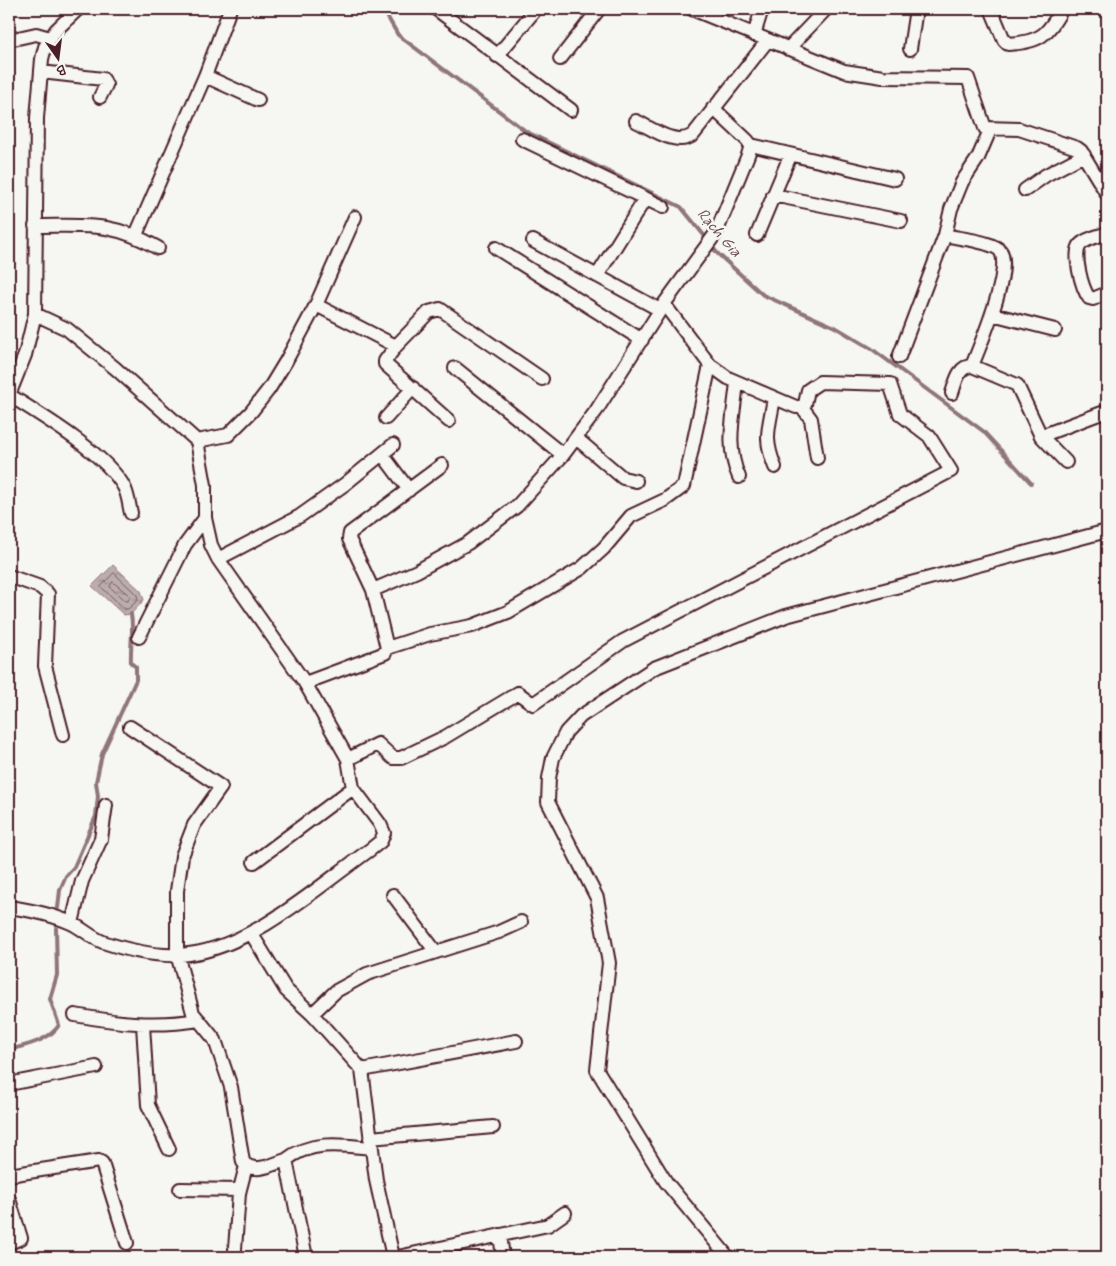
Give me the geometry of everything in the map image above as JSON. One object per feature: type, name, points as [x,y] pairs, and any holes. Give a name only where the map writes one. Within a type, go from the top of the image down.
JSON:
[{"type":"street","points":[[78,9],[50,38],[42,59],[37,118],[35,314],[25,355],[9,395],[53,423],[106,466],[125,489],[132,513]]},
{"type":"street","points":[[136,235],[205,76],[230,9]]},
{"type":"street","points":[[437,9],[571,110]]},
{"type":"street","points":[[497,56],[536,9]]},
{"type":"street","points":[[560,59],[599,9]]},
{"type":"street","points":[[692,9],[705,12],[754,35],[830,66],[868,76],[968,78],[982,124],[990,130],[1019,129],[1036,133],[1077,148],[1084,155],[1107,194]]},
{"type":"street","points":[[754,35],[762,9]]},
{"type":"street","points":[[788,49],[826,9]]},
{"type":"street","points":[[910,49],[916,9]]},
{"type":"street","points":[[991,9],[1004,40],[1008,44],[1034,39],[1046,34],[1062,9]]},
{"type":"street","points":[[9,40],[36,34],[50,38]]},
{"type":"street","points":[[636,121],[677,140],[686,140],[693,135],[768,40]]},
{"type":"street","points":[[41,72],[103,79],[106,85],[100,97]]},
{"type":"street","points":[[205,76],[258,100]]},
{"type":"street","points":[[713,108],[750,145],[790,156],[895,179]]},
{"type":"street","points":[[898,357],[945,235],[951,208],[962,182],[978,158],[990,130]]},
{"type":"street","points":[[522,138],[645,199],[663,206]]},
{"type":"street","points":[[373,590],[417,571],[468,543],[517,506],[563,456],[642,340],[662,307],[716,233],[750,145]]},
{"type":"street","points":[[1025,190],[1046,175],[1084,155]]},
{"type":"street","points":[[757,235],[790,156]]},
{"type":"street","points":[[773,195],[901,221]]},
{"type":"street","points":[[597,276],[645,199]]},
{"type":"street","points":[[197,442],[228,435],[250,412],[282,368],[316,305],[355,216]]},
{"type":"street","points":[[35,226],[103,226],[136,235],[158,248]]},
{"type":"street","points":[[1107,233],[1083,242],[1078,249],[1077,261],[1087,295],[1093,299],[1107,293]]},
{"type":"street","points":[[945,235],[998,248],[1004,255],[1004,265],[992,314],[972,366]]},
{"type":"street","points":[[533,241],[597,276],[662,307],[710,365],[737,382],[796,407],[802,407]]},
{"type":"street","points":[[496,248],[642,340]]},
{"type":"street","points":[[316,305],[396,346]]},
{"type":"street","points":[[449,421],[386,364],[385,361],[396,346],[429,312],[440,309],[542,379]]},
{"type":"street","points":[[9,907],[34,910],[72,924],[101,942],[139,951],[177,954],[208,950],[230,944],[251,933],[381,841],[384,834],[380,824],[353,788],[348,759],[305,683],[218,559],[211,545],[205,518],[205,485],[197,442],[115,368],[67,329],[35,314]]},
{"type":"street","points":[[992,314],[1055,330]]},
{"type":"street","points":[[305,683],[381,656],[388,648],[430,634],[472,626],[508,612],[582,568],[604,548],[631,516],[665,500],[684,486],[710,365]]},
{"type":"street","points":[[952,393],[961,370],[966,366],[972,366],[1017,384],[1041,436],[1066,462]]},
{"type":"street","points":[[455,368],[563,456]]},
{"type":"street","points":[[737,382],[730,445],[732,463],[739,477]]},
{"type":"street","points":[[348,759],[378,744],[393,758],[401,758],[445,737],[518,693],[534,704],[623,641],[951,471],[929,436],[900,414],[890,384],[820,382],[808,390],[805,404],[802,407]]},
{"type":"street","points":[[386,418],[414,388]]},
{"type":"street","points":[[774,398],[767,447],[775,467]]},
{"type":"street","points":[[802,407],[811,419],[817,458]]},
{"type":"street","points":[[1041,436],[1107,410]]},
{"type":"street","points":[[576,438],[623,478],[636,480]]},
{"type":"street","points":[[218,559],[300,516],[345,484],[393,445]]},
{"type":"street","points":[[382,454],[409,490]]},
{"type":"street","points":[[388,648],[373,590],[348,536],[442,465]]},
{"type":"street","points":[[139,637],[184,545],[205,518]]},
{"type":"street","points":[[728,1257],[666,1182],[597,1070],[609,963],[597,898],[548,802],[549,778],[553,758],[566,732],[581,716],[654,668],[786,616],[1107,531]]},
{"type":"street","points":[[9,576],[40,587],[48,594],[45,666],[63,735]]},
{"type":"street","points":[[130,727],[222,787],[194,825],[182,856],[177,891],[177,954],[193,1013],[215,1040],[230,1087],[243,1162],[246,1166],[259,1169],[286,1160],[292,1155],[320,1145],[370,1143],[493,1127]]},
{"type":"street","points":[[254,862],[353,788]]},
{"type":"street","points":[[72,924],[82,881],[101,839],[106,805]]},
{"type":"street","points":[[393,895],[436,952]]},
{"type":"street","points":[[312,1014],[336,992],[355,980],[521,922]]},
{"type":"street","points":[[251,933],[286,990],[312,1014],[362,1070],[370,1143],[393,1257]]},
{"type":"street","points":[[75,1015],[122,1024],[143,1025],[199,1020]]},
{"type":"street","points":[[143,1025],[148,1105],[169,1149]]},
{"type":"street","points":[[362,1070],[516,1041]]},
{"type":"street","points":[[9,1084],[96,1067]]},
{"type":"street","points":[[286,1160],[306,1257]]},
{"type":"street","points":[[9,1175],[99,1161],[102,1163],[127,1243]]},
{"type":"street","points":[[235,1249],[239,1190],[246,1166]]},
{"type":"street","points":[[180,1188],[239,1190]]},
{"type":"street","points":[[9,1199],[21,1238],[9,1242]]},
{"type":"street","points":[[398,1257],[548,1225],[565,1214]]},
{"type":"street","points":[[500,1236],[503,1257]]},
{"type":"water","points":[[113,565],[141,591],[144,600],[131,614],[124,615],[92,586]]},
{"type":"waterway","name":"Rạch Gia","points":[[383,9],[398,35],[527,132],[681,207],[707,239]]},
{"type":"waterway","name":"Rạch Gia","points":[[711,245],[717,253],[763,295],[835,327],[872,349],[983,431],[1031,483]]},
{"type":"waterway","points":[[58,908],[60,890],[66,876],[74,867],[96,816],[98,796],[96,782],[102,754],[136,680],[136,667],[131,663],[131,614]]},
{"type":"waterway","points":[[9,1050],[43,1039],[59,1025],[50,999],[57,975],[56,928]]}]
